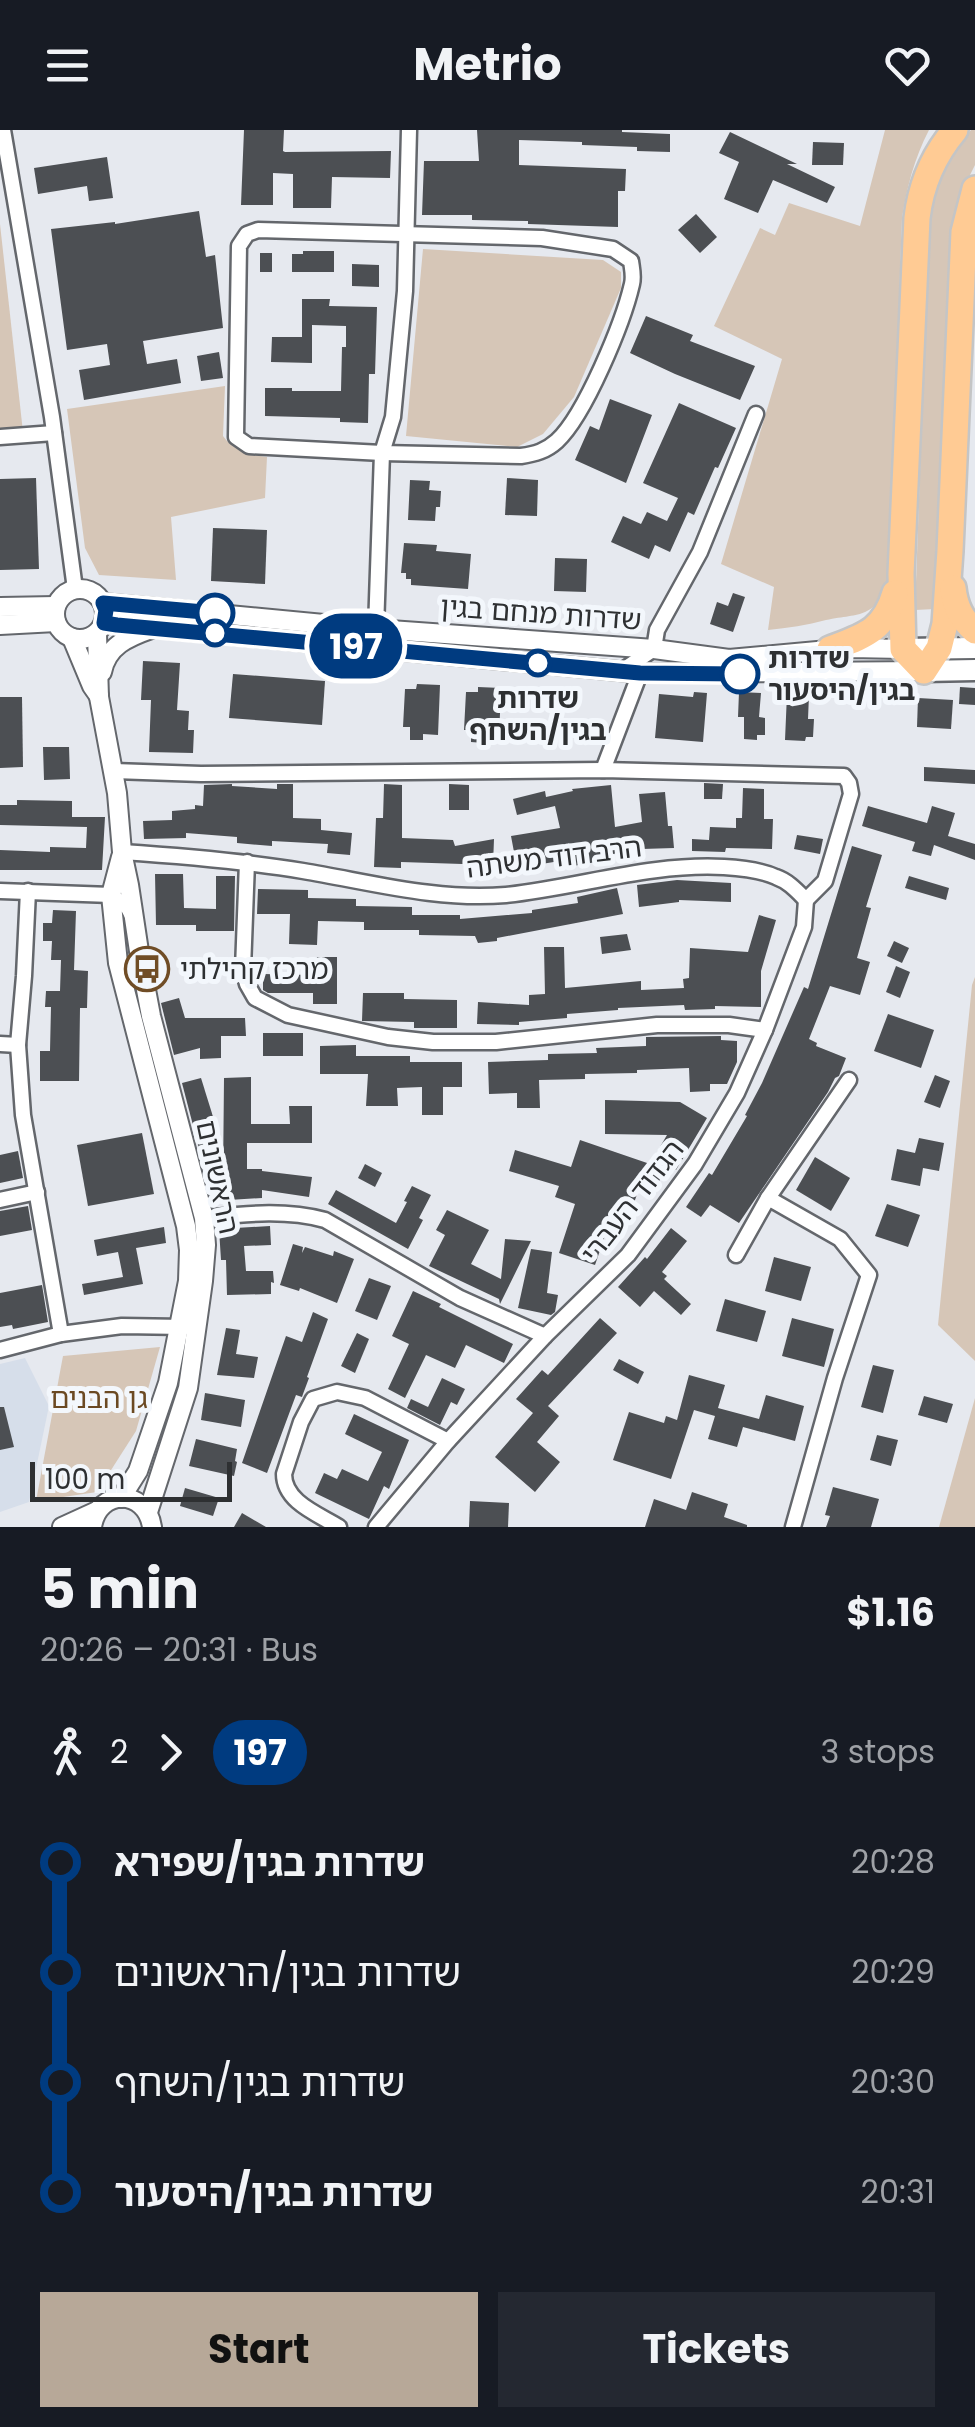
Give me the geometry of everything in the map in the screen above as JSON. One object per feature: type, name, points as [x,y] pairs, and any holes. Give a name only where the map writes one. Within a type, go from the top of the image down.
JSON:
[{"type":"highway","points":[[955,130],[930,168],[920,200],[900,574],[902,649],[924,671],[939,648],[945,624],[964,232],[975,189]]},
{"type":"highway","points":[[950,550],[958,611],[975,631]]},
{"type":"highway","points":[[830,649],[881,624],[900,574]]},
{"type":"main road","name":"שדרות מנחם בגין","points":[[902,649],[975,648]]},
{"type":"main road","name":"שדרות מנחם בגין","points":[[924,671],[975,670]]},
{"type":"street","points":[[3,130],[54,433],[75,589]]},
{"type":"street","points":[[376,628],[382,453],[393,417],[408,234],[409,130]]},
{"type":"street","points":[[258,230],[408,234],[542,238],[613,249],[631,260],[634,280],[610,349],[574,422],[553,445],[521,456],[249,446],[236,437],[239,246],[247,234],[258,230]]},
{"type":"street","points":[[114,771],[217,774],[603,770],[631,671],[654,649],[657,630],[700,552],[756,414]]},
{"type":"street","points":[[0,437],[54,433]]},
{"type":"street","points":[[75,589],[92,591],[103,603],[106,610],[100,628],[85,639],[64,634],[56,614],[60,598],[75,589]]},
{"type":"street","name":"שדרות מנחם בגין","points":[[103,603],[654,649],[713,658],[742,659],[830,649],[902,649]]},
{"type":"street","points":[[0,608],[56,614]]},
{"type":"street","points":[[0,625],[56,614]]},
{"type":"street","points":[[99,689],[104,663],[115,647],[156,627]]},
{"type":"street","name":"שדרות מנחם בגין","points":[[100,628],[156,627],[631,671],[924,671]]},
{"type":"street","name":"הראשונים","points":[[100,628],[99,689],[114,771],[122,852],[151,1016],[204,1218],[206,1245],[188,1327],[138,1471],[120,1498]]},
{"type":"street","name":"הראשונים","points":[[72,638],[92,686],[99,689]]},
{"type":"street","name":"הגדוד העברי","points":[[376,1527],[448,1441],[545,1336],[628,1255],[695,1164],[738,1093],[765,1030],[804,926],[806,900],[825,881],[851,794],[844,776],[603,770]]},
{"type":"street","name":"הראשונים","points":[[122,852],[111,895],[118,963],[189,1250],[188,1388],[150,1520]]},
{"type":"street","name":"הרב דוד משתה","points":[[122,852],[247,862],[464,895],[506,895],[621,874],[694,866],[742,868],[776,876],[806,900]]},
{"type":"street","points":[[247,862],[243,969],[247,984],[255,998],[288,1015],[388,1037],[433,1042],[496,1042],[658,1025],[729,1025],[765,1030]]},
{"type":"street","points":[[28,890],[18,1045],[23,1115],[62,1334]]},
{"type":"street","points":[[0,891],[111,895],[128,908],[134,921]]},
{"type":"street","points":[[0,1044],[18,1045]]},
{"type":"street","points":[[736,1255],[768,1198],[849,1080]]},
{"type":"street","points":[[0,1200],[37,1192]]},
{"type":"street","points":[[768,1198],[840,1239],[869,1275],[835,1378],[794,1527]]},
{"type":"street","points":[[204,1218],[276,1212],[324,1220],[460,1298],[545,1336]]},
{"type":"street","points":[[0,1350],[62,1334],[122,1326],[188,1327]]},
{"type":"street","points":[[339,1527],[292,1497],[284,1482],[301,1422],[313,1399],[336,1392],[365,1398],[448,1441]]},
{"type":"street","points":[[62,1527],[94,1519],[103,1504],[120,1498],[141,1504],[150,1520]]},
{"type":"shaded area","points":[[25,1358],[49,1406],[29,1502],[0,1512],[0,1364]]},
{"type":"green space","points":[[885,130],[929,130],[912,173],[902,218],[889,578],[879,601],[866,612],[768,630],[774,587],[721,564],[782,359],[714,326],[760,228],[775,235],[789,203],[860,226]]},
{"type":"green space","points":[[975,130],[975,165],[962,191],[935,609],[915,610],[929,224],[934,190],[950,157]]},
{"type":"green space","points":[[0,224],[23,432],[0,432]]},
{"type":"green space","points":[[423,249],[603,260],[621,272],[621,288],[574,397],[543,434],[517,447],[406,436]]},
{"type":"green space","points":[[225,386],[223,436],[242,451],[267,457],[265,498],[171,517],[176,580],[99,575],[85,548],[67,409]]},
{"type":"green space","points":[[975,977],[975,1361],[938,1325]]},
{"type":"green space","name":"גן הבנים","points":[[160,1347],[136,1431],[97,1492],[36,1501],[63,1356]]},
{"type":"green space","points":[[975,1398],[975,1527],[939,1527]]},
{"type":"building","points":[[244,130],[284,130],[285,152],[391,151],[390,178],[332,177],[331,208],[293,208],[293,174],[273,173],[273,205],[241,205]]},
{"type":"building","points":[[477,130],[622,130],[670,134],[670,152],[519,140],[519,165],[626,169],[625,191],[618,191],[618,227],[472,220],[472,215],[422,215],[424,161],[479,161]]},
{"type":"building","points":[[730,132],[835,187],[827,203],[773,180],[758,213],[724,199],[739,162],[719,153]]},
{"type":"building","points":[[813,142],[844,143],[843,165],[812,165]]},
{"type":"building","points":[[107,157],[113,198],[89,201],[87,186],[38,194],[34,168]]},
{"type":"building","points":[[199,211],[206,257],[215,255],[223,328],[143,341],[147,364],[177,359],[181,383],[84,400],[79,370],[110,365],[107,344],[67,350],[51,229]]},
{"type":"building","points":[[696,214],[717,237],[700,253],[678,230]]},
{"type":"building","points":[[334,251],[334,272],[292,272],[292,254]]},
{"type":"building","points":[[260,253],[272,253],[272,272],[260,272]]},
{"type":"building","points":[[352,264],[379,265],[379,287],[352,286]]},
{"type":"building","points":[[302,299],[330,299],[329,306],[377,307],[375,374],[369,374],[368,423],[340,422],[340,418],[265,416],[265,388],[341,391],[346,326],[312,325],[312,363],[271,362],[272,337],[302,337]]},
{"type":"building","points":[[646,316],[693,335],[690,341],[755,366],[740,400],[630,353]]},
{"type":"building","points":[[219,352],[223,378],[201,381],[197,356]]},
{"type":"building","points":[[610,399],[652,415],[626,483],[575,460],[590,426],[599,430]]},
{"type":"building","points":[[679,403],[736,428],[694,515],[688,512],[670,552],[655,545],[649,559],[611,542],[623,516],[641,524],[647,512],[667,521],[678,498],[643,483]]},
{"type":"building","points":[[36,478],[39,569],[0,570],[0,479]]},
{"type":"building","points":[[507,478],[538,480],[537,516],[505,515]]},
{"type":"building","points":[[410,480],[430,481],[429,490],[441,491],[435,521],[408,520]]},
{"type":"building","points":[[213,528],[267,530],[265,584],[211,581]]},
{"type":"building","points":[[404,543],[437,545],[436,551],[471,554],[468,589],[411,585],[406,573],[401,573]]},
{"type":"building","points":[[555,558],[587,559],[586,592],[554,591]]},
{"type":"building","points":[[733,593],[745,597],[733,632],[710,624],[717,602],[728,606]]},
{"type":"building","points":[[143,661],[180,663],[177,710],[189,711],[188,730],[194,730],[193,753],[149,752],[151,700],[141,700]]},
{"type":"building","points":[[233,674],[325,681],[322,725],[229,718]]},
{"type":"building","points":[[417,684],[440,685],[438,735],[423,734],[423,740],[410,740],[410,727],[403,727],[405,689],[416,689]]},
{"type":"building","points":[[478,687],[501,688],[499,738],[484,737],[484,743],[471,742],[471,730],[464,730],[466,692],[478,692]]},
{"type":"building","points":[[960,687],[975,688],[975,705],[959,704]]},
{"type":"building","points":[[694,692],[707,693],[703,742],[655,738],[659,694],[693,697]]},
{"type":"building","points":[[739,692],[761,693],[759,717],[765,718],[765,735],[757,735],[757,740],[744,739],[744,717],[738,717]]},
{"type":"building","points":[[787,694],[809,695],[808,719],[814,719],[813,737],[806,737],[805,741],[785,740]]},
{"type":"building","points":[[0,697],[22,697],[23,767],[0,768]]},
{"type":"building","points":[[918,698],[953,700],[951,729],[917,727]]},
{"type":"building","points":[[43,747],[69,747],[70,779],[44,780]]},
{"type":"building","points":[[924,767],[975,770],[975,784],[924,781]]},
{"type":"building","points":[[704,783],[723,784],[722,799],[704,799]]},
{"type":"building","points":[[277,784],[293,784],[293,818],[321,819],[321,830],[352,833],[350,855],[327,853],[328,844],[272,841],[272,846],[237,843],[237,837],[186,833],[186,838],[144,839],[143,821],[172,820],[172,811],[203,806],[204,785],[277,789]]},
{"type":"building","points":[[384,784],[402,785],[402,838],[453,840],[455,846],[494,839],[493,865],[401,862],[401,868],[374,867],[376,818],[383,818]]},
{"type":"building","points":[[449,784],[469,785],[469,810],[449,810]]},
{"type":"building","points":[[611,785],[615,827],[642,822],[639,794],[665,792],[674,848],[601,856],[602,861],[567,867],[566,860],[517,868],[511,836],[560,828],[555,806],[517,815],[513,799],[545,791],[546,797],[572,789]]},
{"type":"building","points":[[743,788],[764,789],[764,819],[773,819],[772,849],[692,851],[692,839],[709,840],[710,827],[736,828],[736,818],[742,818]]},
{"type":"building","points":[[17,800],[72,801],[72,817],[105,817],[102,870],[0,870],[0,850],[50,852],[50,847],[86,848],[87,827],[0,825],[0,805],[17,805]]},
{"type":"building","points":[[868,806],[927,823],[932,806],[955,813],[948,836],[975,844],[975,860],[934,845],[931,856],[912,851],[915,842],[862,826]]},
{"type":"building","points":[[797,835],[823,839],[820,854],[794,849]]},
{"type":"building","points":[[852,846],[882,855],[866,907],[871,908],[857,958],[870,962],[860,995],[830,986],[809,1039],[816,1046],[846,1058],[839,1076],[739,1223],[710,1205],[701,1217],[686,1207],[709,1173],[712,1175],[747,1116],[804,987],[808,989]]},
{"type":"building","points":[[155,874],[183,874],[184,908],[216,909],[216,876],[235,876],[234,931],[196,931],[196,925],[156,925]]},
{"type":"building","points":[[909,876],[949,888],[946,900],[905,888]]},
{"type":"building","points":[[677,880],[731,883],[731,902],[679,900],[639,907],[637,885]]},
{"type":"building","points":[[617,888],[623,914],[478,943],[475,936],[364,930],[364,922],[318,921],[317,945],[289,944],[290,914],[257,914],[258,889],[308,890],[308,898],[356,899],[356,906],[412,907],[412,915],[460,915],[460,919],[532,913],[578,903],[577,897]]},
{"type":"building","points":[[53,910],[76,911],[74,970],[88,971],[87,1008],[80,1008],[79,1081],[40,1081],[40,1051],[50,1051],[51,1007],[45,1007],[46,991],[60,991],[61,960],[51,960],[52,941],[43,941],[43,923],[52,923]]},
{"type":"building","points":[[759,915],[776,920],[761,971],[761,1007],[618,1008],[519,1025],[477,1024],[478,1002],[529,1005],[529,995],[545,994],[544,947],[564,947],[565,988],[641,981],[641,990],[684,988],[683,979],[689,978],[690,948],[748,952]]},
{"type":"building","points":[[627,934],[631,950],[602,954],[600,937]]},
{"type":"building","points":[[894,941],[909,948],[902,963],[887,956]]},
{"type":"building","points":[[317,957],[337,957],[337,1004],[313,1004],[313,993],[263,990],[263,974],[316,975]]},
{"type":"building","points":[[896,966],[910,972],[900,998],[886,992]]},
{"type":"building","points":[[363,993],[404,993],[404,999],[457,1000],[457,1028],[414,1028],[414,1022],[362,1021]]},
{"type":"building","points":[[179,998],[185,1018],[245,1018],[246,1036],[221,1036],[221,1058],[200,1059],[200,1048],[174,1055],[161,1003]]},
{"type":"building","points":[[888,1014],[934,1030],[921,1068],[874,1051]]},
{"type":"building","points":[[263,1033],[303,1033],[303,1056],[263,1056]]},
{"type":"building","points":[[721,1036],[721,1040],[737,1041],[737,1062],[727,1084],[710,1084],[710,1091],[690,1092],[689,1068],[539,1080],[540,1108],[517,1108],[517,1093],[489,1094],[488,1062],[548,1060],[548,1054],[646,1046],[646,1037]]},
{"type":"building","points":[[356,1045],[356,1056],[410,1056],[410,1062],[462,1062],[462,1087],[443,1087],[443,1115],[422,1115],[422,1087],[397,1088],[398,1106],[366,1106],[368,1074],[320,1074],[320,1046]]},
{"type":"building","points":[[935,1075],[950,1081],[940,1108],[924,1102]]},
{"type":"building","points":[[251,1077],[251,1124],[290,1124],[289,1106],[312,1106],[312,1143],[247,1143],[247,1169],[312,1177],[309,1197],[262,1190],[262,1198],[213,1201],[207,1179],[223,1179],[224,1078]]},
{"type":"building","points":[[201,1078],[223,1149],[201,1156],[182,1083]]},
{"type":"building","points":[[605,1100],[680,1102],[707,1118],[676,1170],[665,1164],[657,1188],[641,1183],[629,1217],[613,1212],[595,1265],[559,1253],[575,1204],[555,1197],[559,1186],[509,1171],[515,1150],[571,1167],[580,1140],[650,1164],[667,1135],[605,1134]]},
{"type":"building","points":[[142,1133],[154,1194],[88,1206],[77,1145]]},
{"type":"building","points":[[919,1138],[944,1143],[939,1171],[923,1168],[920,1186],[891,1180],[897,1149],[915,1153]]},
{"type":"building","points":[[18,1151],[23,1178],[0,1183],[0,1155]]},
{"type":"building","points":[[815,1157],[850,1178],[831,1211],[796,1190]]},
{"type":"building","points":[[365,1164],[382,1173],[375,1187],[358,1178]]},
{"type":"building","points":[[412,1186],[431,1195],[408,1249],[328,1204],[336,1190],[396,1223]]},
{"type":"building","points":[[887,1204],[920,1215],[908,1247],[875,1236]]},
{"type":"building","points":[[28,1206],[32,1230],[0,1236],[0,1211]]},
{"type":"building","points":[[447,1210],[489,1230],[471,1264],[501,1279],[505,1239],[531,1241],[500,1304],[499,1299],[429,1266],[445,1235],[436,1230]]},
{"type":"building","points":[[270,1226],[271,1245],[244,1246],[246,1271],[273,1271],[271,1294],[227,1295],[226,1260],[221,1260],[219,1229]]},
{"type":"building","points":[[164,1227],[166,1243],[136,1248],[143,1284],[84,1295],[82,1284],[123,1277],[118,1252],[97,1256],[94,1240]]},
{"type":"building","points":[[671,1228],[687,1241],[662,1272],[667,1276],[664,1279],[691,1304],[681,1315],[654,1291],[640,1307],[618,1287]]},
{"type":"building","points":[[293,1244],[303,1247],[302,1253],[305,1247],[333,1256],[334,1251],[354,1259],[337,1303],[300,1288],[299,1291],[280,1285]]},
{"type":"building","points":[[531,1249],[552,1252],[547,1293],[558,1295],[551,1315],[518,1308]]},
{"type":"building","points":[[774,1257],[811,1267],[801,1301],[765,1291]]},
{"type":"building","points":[[369,1278],[391,1286],[377,1320],[355,1311]]},
{"type":"building","points":[[42,1285],[48,1322],[13,1329],[12,1325],[0,1327],[0,1293]]},
{"type":"building","points":[[413,1291],[513,1344],[504,1363],[466,1345],[455,1368],[426,1355],[405,1398],[388,1389],[409,1344],[392,1336]]},
{"type":"building","points":[[725,1299],[766,1311],[757,1342],[716,1331]]},
{"type":"building","points":[[313,1312],[328,1319],[302,1397],[296,1395],[267,1473],[242,1463],[286,1336],[302,1342]]},
{"type":"building","points":[[600,1318],[617,1333],[548,1406],[559,1416],[537,1442],[560,1462],[535,1492],[495,1457],[533,1413],[516,1399],[542,1370],[548,1375]]},
{"type":"building","points":[[792,1318],[834,1329],[824,1367],[782,1356]]},
{"type":"building","points":[[226,1328],[240,1330],[236,1354],[258,1357],[254,1378],[217,1375]]},
{"type":"building","points":[[357,1333],[369,1339],[355,1373],[341,1366]]},
{"type":"building","points":[[619,1359],[644,1372],[638,1384],[613,1370]]},
{"type":"building","points":[[873,1365],[894,1370],[883,1413],[861,1407]]},
{"type":"building","points":[[689,1375],[725,1385],[718,1408],[759,1419],[766,1395],[804,1406],[795,1441],[743,1427],[737,1447],[708,1439],[715,1416],[694,1410],[671,1479],[613,1460],[629,1412],[664,1423],[666,1416],[677,1420]]},
{"type":"building","points":[[442,1378],[465,1389],[457,1405],[451,1402],[440,1425],[407,1408],[411,1399],[428,1407]]},
{"type":"building","points":[[205,1393],[245,1400],[241,1427],[201,1420]]},
{"type":"building","points":[[924,1396],[953,1404],[947,1423],[918,1415]]},
{"type":"building","points":[[0,1407],[4,1407],[14,1447],[0,1450]]},
{"type":"building","points":[[354,1414],[409,1440],[389,1489],[384,1486],[369,1519],[315,1493],[324,1473],[337,1479],[342,1469],[368,1481],[382,1452],[345,1434]]},
{"type":"building","points":[[877,1435],[898,1440],[891,1466],[870,1460]]},
{"type":"building","points":[[196,1439],[237,1449],[234,1476],[189,1466]]},
{"type":"building","points":[[833,1487],[879,1499],[871,1527],[826,1527],[830,1516],[825,1515]]},
{"type":"building","points":[[185,1488],[219,1498],[213,1516],[180,1506]]},
{"type":"building","points":[[692,1492],[728,1504],[724,1517],[747,1527],[645,1527],[654,1499],[686,1510]]},
{"type":"building","points":[[470,1501],[509,1503],[508,1527],[469,1527]]},
{"type":"building","points":[[242,1513],[266,1527],[234,1527]]},
{"type":"bus line","name":"197","points":[[215,613],[103,603],[104,623],[117,625],[640,673],[740,674]]},
{"type":"place","name":"שדרות בגין/השחף","points":[[538,663]]},
{"type":"place","name":"שדרות בגין/היסעור","points":[[740,674]]},
{"type":"place","name":"מרכז קהילתי","points":[[147,969]]}]
